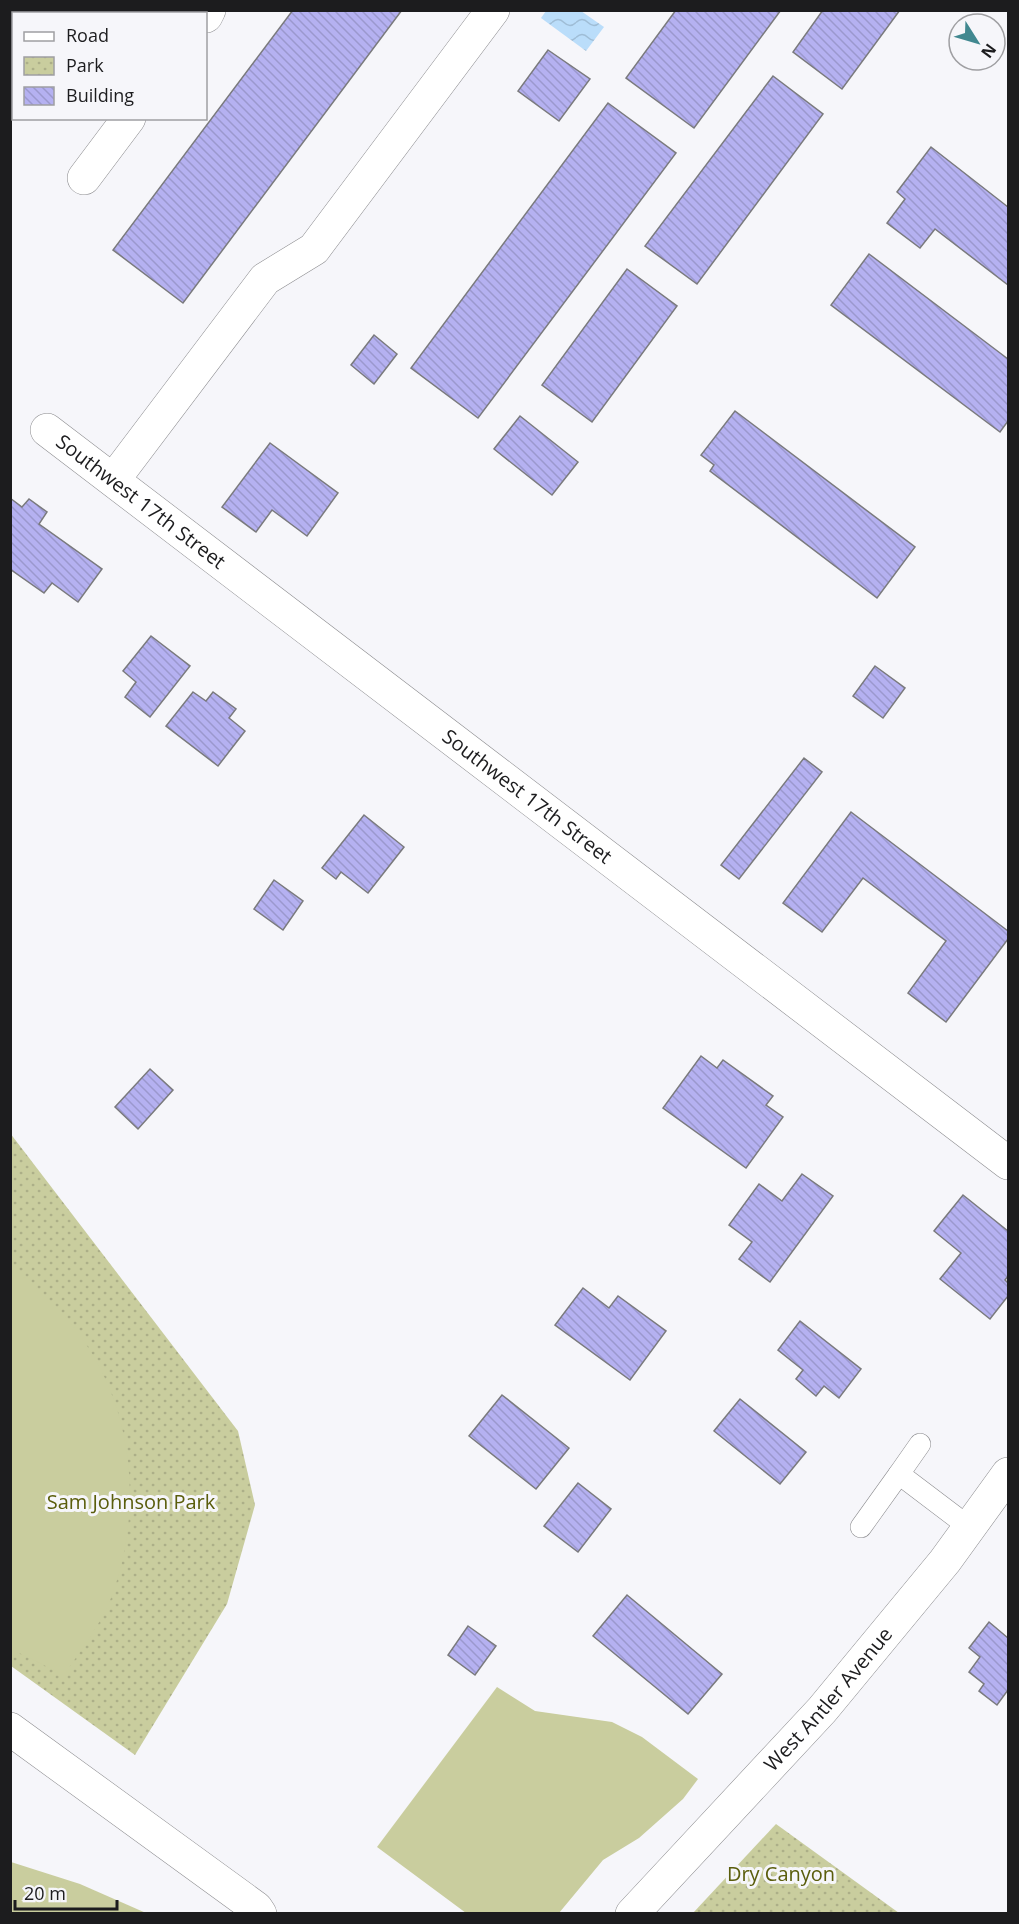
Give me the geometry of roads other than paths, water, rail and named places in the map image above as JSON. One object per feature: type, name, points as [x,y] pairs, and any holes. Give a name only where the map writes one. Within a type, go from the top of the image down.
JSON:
[{"type":"street","points":[[114,479],[265,279],[314,249],[493,10]]},
{"type":"street","points":[[84,178],[128,120]]},
{"type":"street","name":"Southwest 17th Street","points":[[47,430],[1008,1163]]},
{"type":"street","name":"West Antler Avenue","points":[[633,1914],[822,1710],[945,1561],[1008,1474]]},
{"type":"street","points":[[10,1729],[246,1901],[260,1914]]},
{"type":"lane","points":[[861,1527],[920,1444]]},
{"type":"lane","points":[[900,1474],[969,1527]]},
{"type":"water","points":[[546,11],[581,11],[604,27],[586,51],[541,18]]},
{"type":"park label","name":"Sam Johnson Park","points":[[131,1502]]},
{"type":"park label","name":"Dry Canyon","points":[[781,1874]]}]
